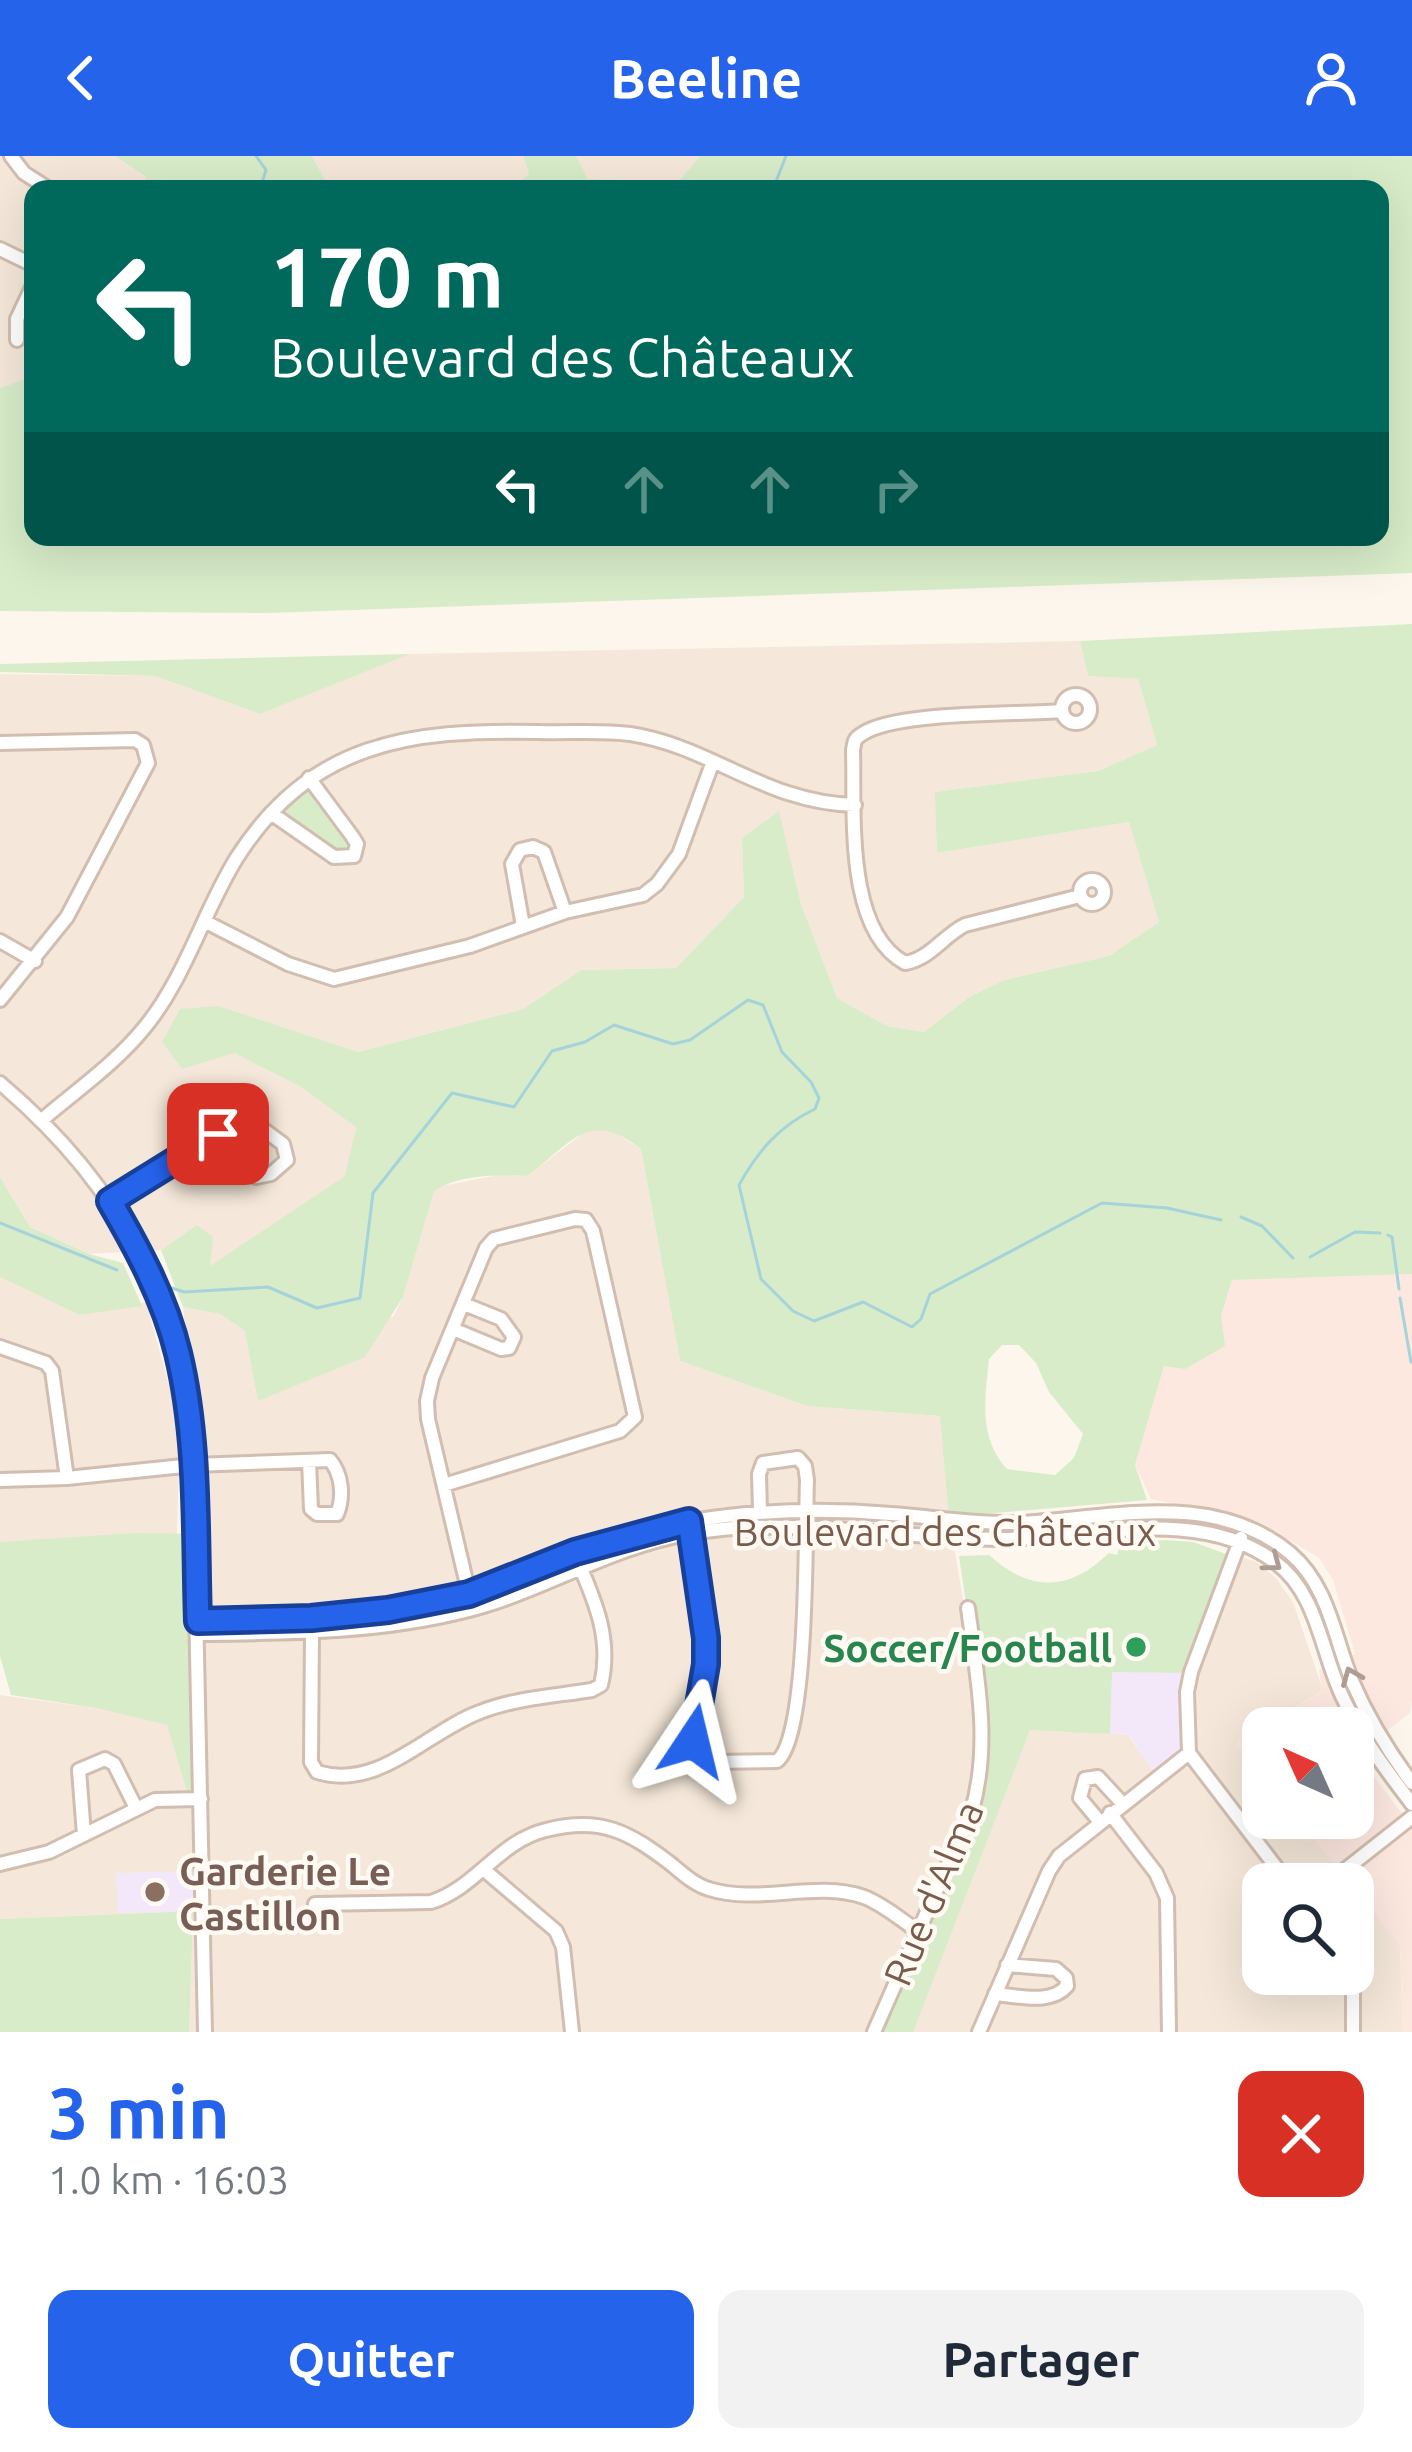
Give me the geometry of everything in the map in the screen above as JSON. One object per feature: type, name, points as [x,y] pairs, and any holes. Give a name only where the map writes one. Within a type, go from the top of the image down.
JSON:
[{"type":"street","points":[[11,156],[18,168],[36,180]]},
{"type":"street","points":[[17,340],[17,319],[24,304]]},
{"type":"street","points":[[1062,711],[909,720],[863,733],[853,750],[857,877],[869,918],[892,956],[905,963],[928,954],[948,933],[965,925],[1080,896]]},
{"type":"street","points":[[43,1119],[148,1024],[236,860],[271,813],[309,778],[350,754],[393,742],[508,732],[630,734],[673,746],[800,800],[855,805]]},
{"type":"street","points":[[0,743],[135,740],[143,745],[148,763],[67,917],[0,1000]]},
{"type":"street","points":[[206,922],[288,964],[334,979],[491,940],[565,911],[643,895],[680,854],[712,764]]},
{"type":"street","points":[[271,813],[334,857],[354,856],[357,844],[309,778]]},
{"type":"street","points":[[524,926],[512,864],[520,850],[533,847],[544,852],[565,911]]},
{"type":"street","points":[[0,940],[35,961]]},
{"type":"street","points":[[0,1082],[43,1119],[110,1201],[158,1294],[178,1350],[193,1465],[205,2032]]},
{"type":"street","points":[[110,1201],[238,1119],[246,1118],[283,1144],[286,1160],[271,1174],[256,1177],[218,1134]]},
{"type":"street","points":[[444,1485],[620,1431],[635,1417],[593,1231],[586,1220],[494,1239],[486,1247],[431,1378],[427,1401],[444,1485],[473,1610]]},
{"type":"street","points":[[453,1329],[509,1348],[514,1336],[510,1327],[464,1304]]},
{"type":"street","points":[[0,1347],[46,1363],[52,1371],[67,1478]]},
{"type":"street","name":"Boulevard des Châteaux","points":[[760,1512],[759,1474],[763,1463],[774,1459],[798,1458],[806,1466],[806,1509]]},
{"type":"street","points":[[0,1480],[193,1465],[330,1460],[337,1468],[343,1501],[337,1514],[317,1514],[311,1509],[309,1461]]},
{"type":"street","points":[[691,1527],[706,1638],[693,1753],[712,1762],[777,1761],[788,1748],[802,1649],[806,1509]]},
{"type":"street","name":"Boulevard des Châteaux","points":[[312,1626],[469,1594],[691,1527],[760,1512],[806,1509],[1002,1523],[1168,1510],[1213,1517],[1275,1542],[1314,1580],[1364,1707],[1412,1783]]},
{"type":"street","name":"Boulevard des Châteaux","points":[[691,1527],[805,1524],[1000,1539],[1171,1529],[1239,1543],[1277,1563],[1304,1593],[1349,1710],[1412,1804]]},
{"type":"street","points":[[1244,1528],[1191,1672],[1189,1754],[1273,1863]]},
{"type":"street","points":[[312,1626],[310,1762],[317,1772],[329,1776],[357,1775],[378,1769],[480,1712],[601,1685],[605,1642],[578,1559]]},
{"type":"street","name":"Boulevard des Châteaux","points":[[198,1627],[382,1628],[473,1610],[578,1559]]},
{"type":"street","name":"Rue d'Alma","points":[[874,2032],[981,1779],[982,1724],[968,1608]]},
{"type":"street","points":[[979,2032],[1049,1870],[1105,1817],[1189,1754]]},
{"type":"street","points":[[84,1835],[79,1770],[86,1764],[105,1759],[115,1764],[136,1808]]},
{"type":"street","points":[[1123,1803],[1098,1778],[1084,1779],[1080,1798],[1105,1817],[1163,1886],[1169,2032]]},
{"type":"street","points":[[0,1864],[33,1858],[155,1800],[201,1799]]},
{"type":"street","points":[[1354,1863],[1412,1817]]},
{"type":"street","points":[[315,1904],[431,1902],[450,1896],[505,1848],[544,1830],[585,1825],[613,1827],[632,1835],[711,1890],[839,1892],[866,1898],[918,1931]]},
{"type":"street","points":[[483,1869],[556,1931],[563,1947],[572,2032]]},
{"type":"street","points":[[995,1994],[1050,1998],[1067,1986],[1056,1969],[1007,1965]]},
{"type":"street","points":[[1353,1995],[1353,2032]]},
{"type":"shaded area","points":[[0,156],[115,156],[146,180],[24,180],[24,379],[0,388]]},
{"type":"shaded area","points":[[312,156],[523,156],[529,174],[521,180],[325,180]]},
{"type":"shaded area","points":[[576,156],[700,156],[680,180],[587,179]]},
{"type":"shaded area","points":[[1080,641],[1088,676],[1138,679],[1157,745],[1098,771],[936,792],[938,853],[1129,822],[1159,922],[1109,956],[1004,980],[969,997],[924,1032],[887,1026],[837,998],[801,904],[779,812],[742,839],[744,897],[676,968],[581,970],[523,1009],[358,1052],[219,1006],[234,1053],[301,1087],[356,1126],[346,1176],[207,1273],[197,1226],[161,1250],[89,1254],[30,1227],[0,1177],[0,674],[155,676],[260,714],[410,654]]},
{"type":"shaded area","points":[[605,1127],[641,1149],[680,1361],[807,1406],[940,1416],[953,1540],[984,1725],[983,1760],[869,2032],[189,2032],[192,1911],[0,1919],[0,1695],[96,1708],[168,1725],[188,1793],[201,1633],[203,1534],[183,1307],[220,1314],[245,1331],[393,1317],[434,1192],[442,1186],[498,1175],[527,1176],[589,1129]]},
{"type":"shaded area","points":[[1412,1274],[1412,1702],[1410,1713],[1374,1741],[1374,1707],[1296,1707],[1322,1691],[1319,1670],[1355,1654],[1333,1580],[1319,1558],[1262,1523],[1151,1499],[1135,1465],[1164,1366],[1221,1316],[1232,1280]]},
{"type":"shaded area","points":[[0,1277],[79,1315],[146,1302],[180,1425],[177,1534],[0,1542]]},
{"type":"shaded area","points":[[1226,1554],[1255,1561],[1276,1578],[1293,1602],[1323,1690],[1295,1707],[1242,1707],[1242,1740],[1237,1743],[1242,1749],[1242,1839],[1315,1839],[1335,1863],[1242,1863],[1242,1995],[1374,1995],[1374,1912],[1400,1945],[1403,2032],[908,2032],[1031,1728],[1128,1735],[1154,1772],[1183,1751],[1181,1673]]},
{"type":"shaded area","points":[[1111,1671],[1181,1673],[1183,1752],[1154,1773],[1129,1735],[1110,1734]]},
{"type":"shaded area","points":[[1374,1777],[1412,1827],[1412,2032],[1403,2032],[1400,1945],[1374,1913],[1374,1863],[1333,1863],[1314,1839],[1374,1839]]},
{"type":"shaded area","name":"Garderie Le Castillon","points":[[194,1871],[193,1911],[118,1913],[116,1873]]},
{"type":"green space","points":[[115,156],[312,156],[325,180],[146,180]]},
{"type":"green space","points":[[523,156],[576,156],[588,179],[634,180],[521,180],[529,174]]},
{"type":"green space","points":[[700,156],[1412,156],[1412,573],[267,613],[0,611],[0,388],[24,379],[24,546],[1389,546],[1389,180],[680,180]]},
{"type":"green space","points":[[1412,624],[1412,1274],[1232,1280],[1221,1316],[1225,1346],[1185,1369],[1164,1366],[1135,1465],[1147,1500],[949,1517],[940,1416],[807,1406],[680,1361],[641,1149],[623,1137],[594,1131],[569,1142],[527,1176],[466,1179],[434,1192],[403,1297],[365,1357],[258,1401],[245,1331],[220,1314],[183,1307],[161,1250],[197,1225],[213,1237],[210,1266],[345,1176],[356,1127],[301,1087],[234,1053],[182,1069],[162,1042],[180,1009],[219,1006],[358,1052],[523,1009],[581,970],[676,968],[744,897],[742,838],[779,811],[801,904],[837,998],[887,1026],[924,1032],[969,997],[1004,980],[1109,956],[1159,922],[1129,822],[937,853],[935,792],[1098,771],[1157,745],[1138,679],[1088,676],[1080,641]],"holes":[[[1002,1345],[1019,1345],[1083,1434],[1074,1458],[1055,1475],[1007,1469],[991,1444],[985,1403],[989,1359]]]},
{"type":"green space","points":[[410,654],[260,714],[155,676],[0,672],[0,664]]},
{"type":"green space","points":[[309,778],[357,844],[345,859],[271,813]]},
{"type":"green space","points":[[0,1177],[30,1227],[89,1254],[123,1263],[142,1306],[79,1315],[0,1277]]},
{"type":"green space","points":[[134,1533],[203,1534],[201,1799],[188,1794],[167,1725],[11,1695],[0,1656],[0,1542]]},
{"type":"green space","points":[[1193,1542],[1226,1554],[1181,1673],[1112,1672],[1110,1734],[1030,1730],[913,2032],[869,2032],[983,1760],[984,1725],[959,1556],[989,1555],[1020,1576],[1050,1582],[1080,1575],[1109,1553],[1117,1555],[1120,1545]]},
{"type":"green space","points":[[193,1911],[189,2032],[0,2032],[0,1919]]},
{"type":"waterway","points":[[256,156],[266,170],[263,180]]},
{"type":"waterway","points":[[777,180],[786,156]]},
{"type":"waterway","points":[[172,1288],[184,1292],[268,1287],[317,1308],[360,1298],[373,1193],[452,1093],[514,1107],[552,1051],[585,1042],[614,1025],[673,1044],[690,1040],[748,1000],[763,1005],[782,1052],[811,1082],[819,1098],[815,1109],[771,1141],[739,1185],[761,1279],[793,1311],[814,1321],[863,1302],[912,1327],[921,1319],[930,1294],[1102,1203],[1167,1208],[1221,1220]]},
{"type":"waterway","points":[[1241,1217],[1262,1226],[1293,1258]]},
{"type":"waterway","points":[[0,1223],[117,1270]]},
{"type":"waterway","points":[[1310,1257],[1355,1232],[1380,1233]]},
{"type":"waterway","points":[[1388,1235],[1399,1289]]},
{"type":"waterway","points":[[1400,1298],[1411,1362]]},
{"type":"place","name":"Soccer/Football","points":[[1136,1647]]},
{"type":"place","name":"Garderie Le Castillon","points":[[155,1892]]},
{"type":"route","points":[[218,1134],[110,1201],[147,1269],[178,1350],[193,1465],[198,1621],[311,1618],[388,1610],[469,1594],[575,1552],[689,1521],[706,1638],[693,1741]]}]
